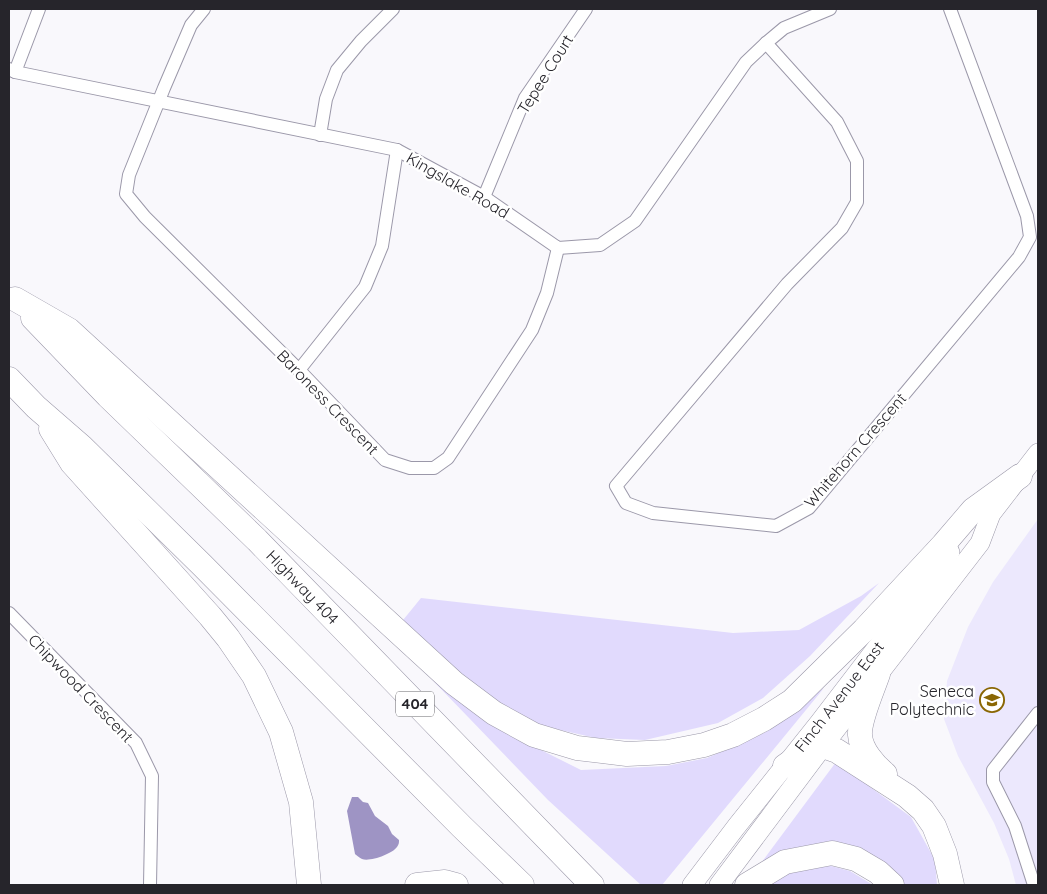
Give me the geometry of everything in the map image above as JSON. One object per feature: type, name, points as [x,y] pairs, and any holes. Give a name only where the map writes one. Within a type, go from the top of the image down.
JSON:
[{"type":"highway","points":[[12,297],[68,330],[454,683],[494,713],[534,735],[577,748],[627,754],[668,752],[733,735],[764,719],[792,701],[864,630],[973,510],[1020,476]]},
{"type":"highway","name":"Highway 404","points":[[12,297],[108,396],[257,540],[592,885]]},
{"type":"highway","points":[[9,378],[36,407],[82,447],[209,572],[522,885]]},
{"type":"highway","points":[[36,407],[72,463],[210,616],[228,638],[254,676],[281,732],[301,802],[309,885]]},
{"type":"highway","points":[[878,674],[861,723],[860,736],[865,750],[872,761],[899,784],[907,796]]},
{"type":"highway","points":[[784,766],[808,750],[823,746],[837,751],[907,796],[923,810],[934,826],[945,854],[952,885]]},
{"type":"highway","points":[[747,885],[785,862],[832,853],[856,859],[878,872],[892,885]]},
{"type":"highway","points":[[574,867],[599,885]]},
{"type":"highway","points":[[417,885],[445,882],[456,885]]},
{"type":"main road","name":"Finch Avenue East","points":[[719,885],[980,542],[991,514],[1038,453]]},
{"type":"main road","name":"Finch Avenue East","points":[[692,885],[966,531],[991,514]]},
{"type":"street","points":[[12,70],[39,9]]},
{"type":"street","points":[[158,101],[191,25],[204,9]]},
{"type":"street","points":[[320,134],[326,99],[337,70],[361,41],[394,9]]},
{"type":"street","name":"Tepee Court","points":[[484,197],[525,98],[586,9]]},
{"type":"street","points":[[558,248],[600,245],[635,221],[746,62],[784,28],[830,9]]},
{"type":"street","name":"Whitehorn Crescent","points":[[766,43],[837,122],[857,161],[857,202],[842,228],[787,284],[616,486],[626,503],[653,513],[776,526],[809,508],[1019,257],[1030,237],[1027,216],[950,9]]},
{"type":"street","name":"Kingslake Road","points":[[12,70],[397,150],[484,197],[558,248]]},
{"type":"street","name":"Baroness Crescent","points":[[158,101],[129,175],[126,194],[145,217],[299,370],[385,460],[410,468],[434,468],[448,458],[532,330],[547,293],[558,248]]},
{"type":"street","points":[[299,370],[365,287],[382,246],[397,150]]},
{"type":"street","name":"Chipwood Crescent","points":[[9,613],[136,743],[152,776],[150,885]]},
{"type":"street","points":[[1034,885],[1015,826],[993,782],[993,770],[1038,713]]},
{"type":"shaded area","name":"Seneca Polytechnic","points":[[1038,519],[1038,885],[1016,885],[1009,859],[994,823],[958,756],[944,719],[947,681],[968,627],[993,582]]},
{"type":"shaded area","points":[[879,583],[810,656],[763,698],[718,723],[645,740],[596,738],[542,726],[490,700],[399,625],[421,598],[733,633],[799,630],[861,596]]},
{"type":"shaded area","points":[[415,662],[507,733],[581,770],[666,766],[707,758],[764,733],[824,688],[662,885],[641,885],[548,800]]},
{"type":"shaded area","points":[[836,762],[911,817],[935,860],[937,885],[902,885],[864,850],[753,874]]},
{"type":"shaded area","points":[[352,797],[358,797],[363,802],[368,803],[375,816],[388,826],[392,834],[399,840],[394,850],[386,855],[366,860],[355,854],[347,811]]},
{"type":"shaded area","points":[[831,866],[850,871],[873,885],[763,885],[790,870]]},
{"type":"place","name":"Seneca Polytechnic","points":[[992,700]]}]
